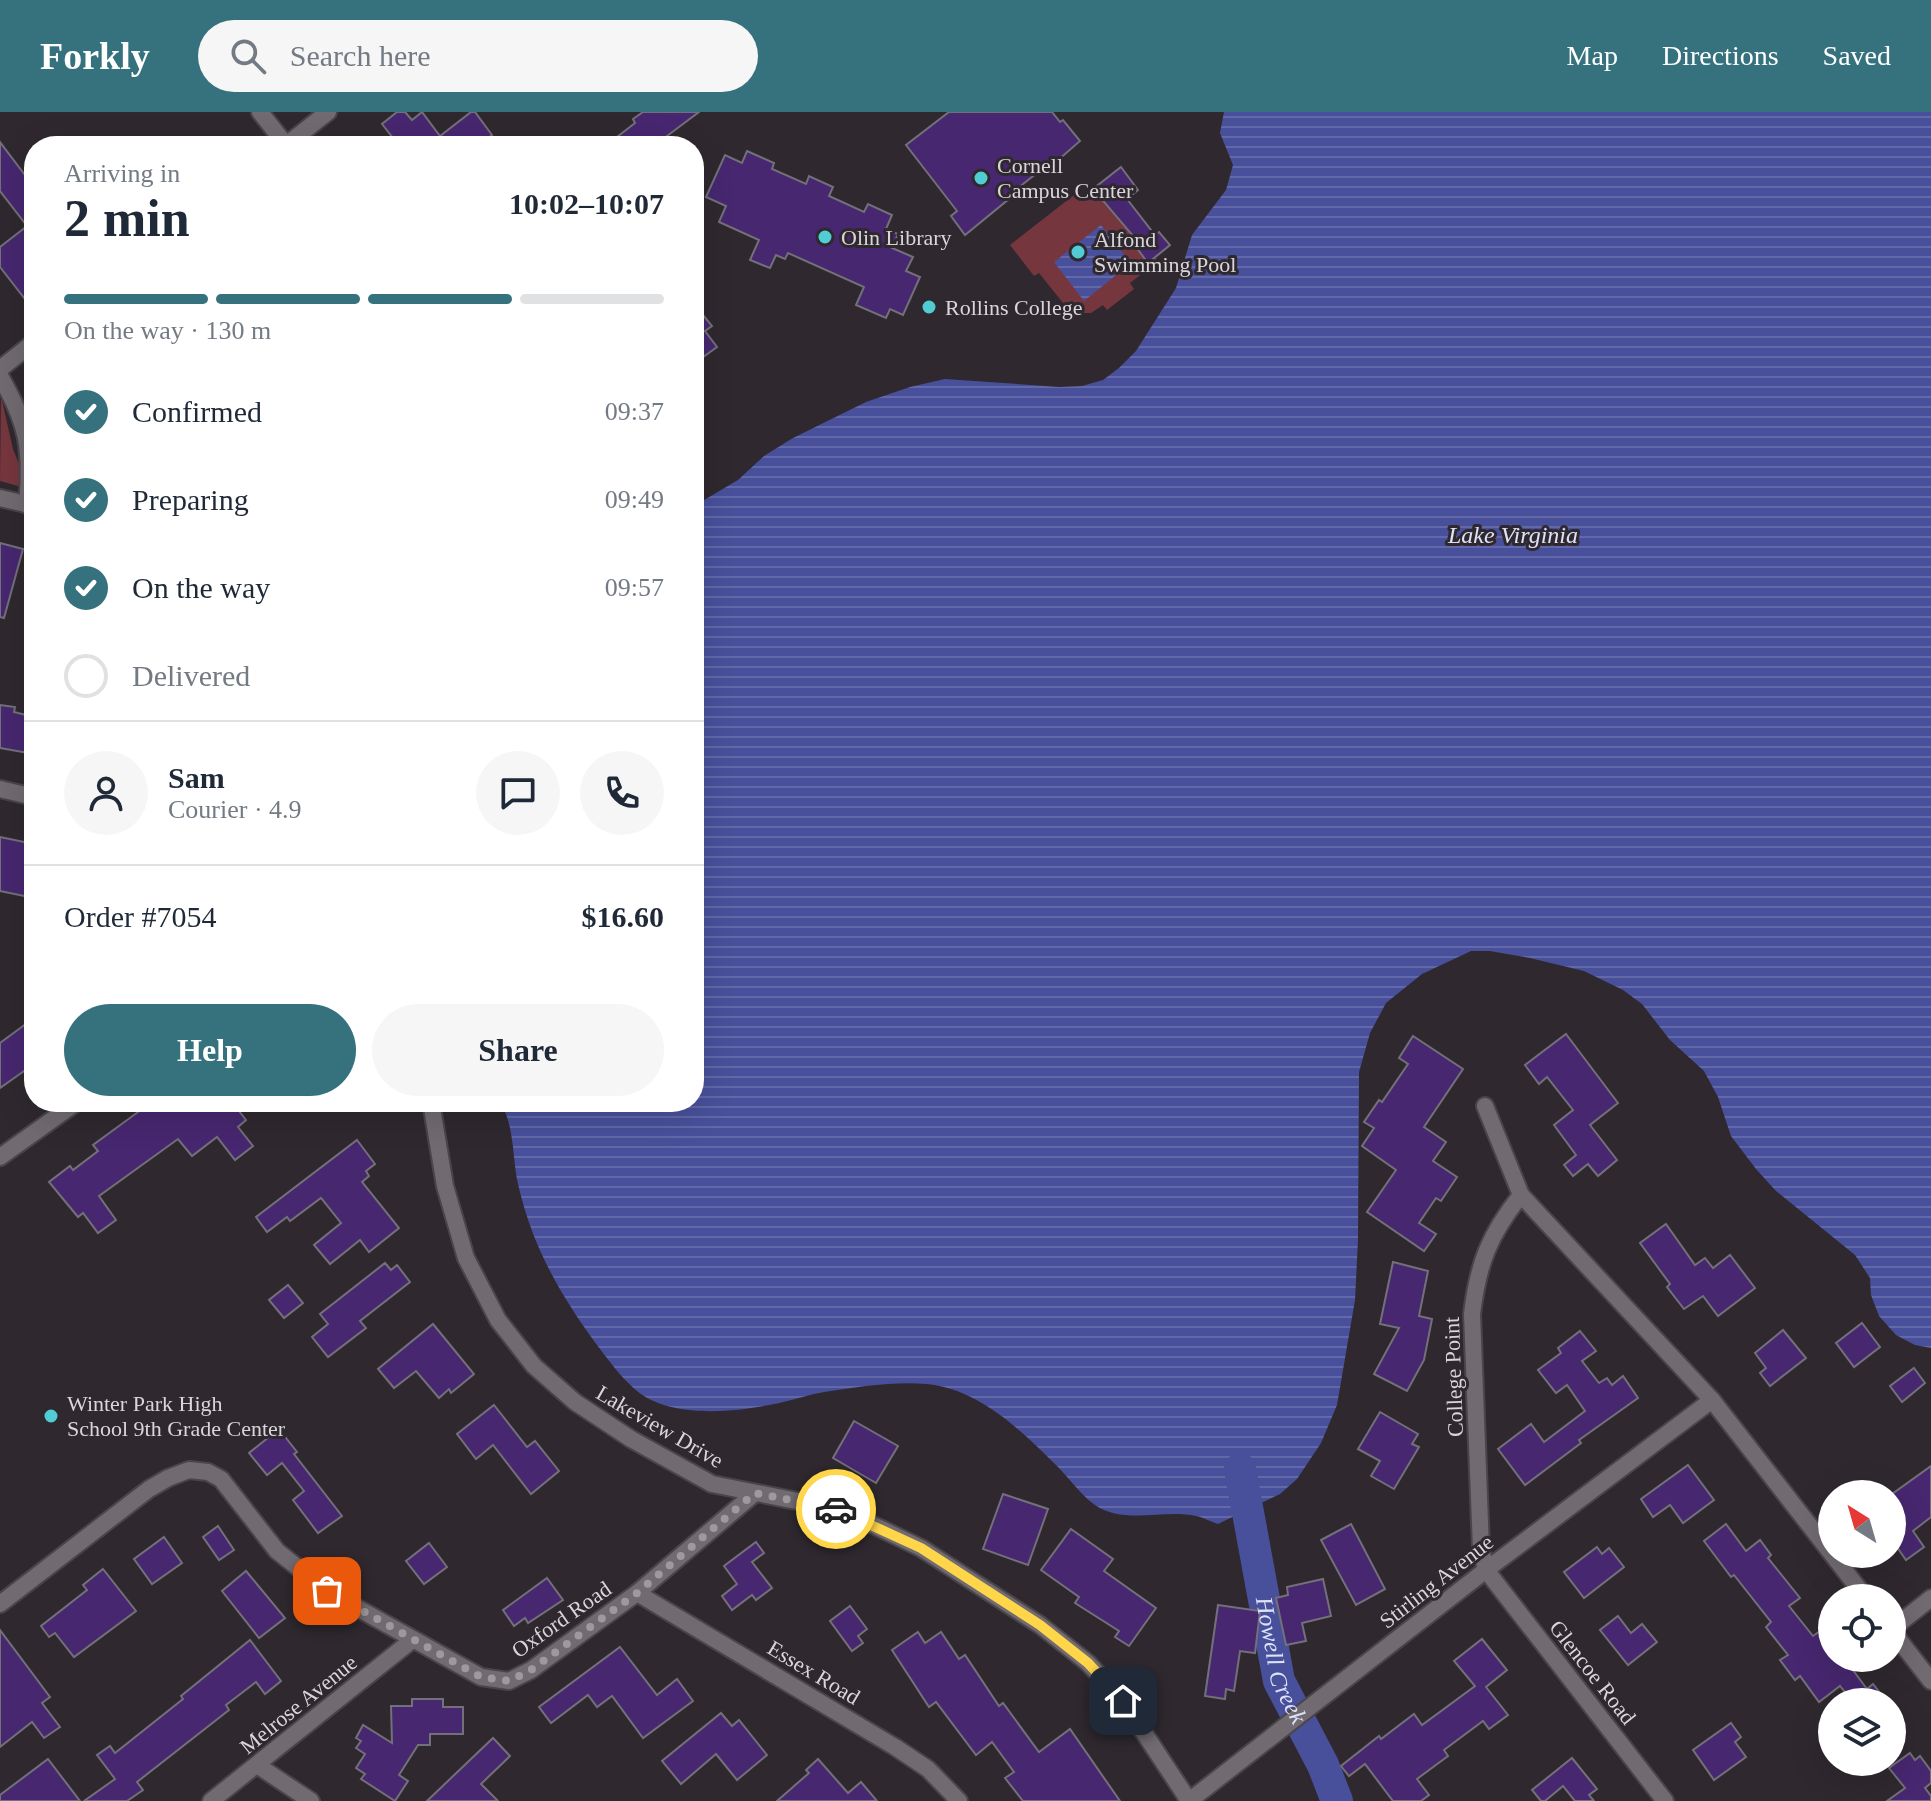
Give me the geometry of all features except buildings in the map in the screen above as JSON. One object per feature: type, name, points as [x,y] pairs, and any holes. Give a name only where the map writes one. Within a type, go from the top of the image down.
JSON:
[{"type":"street","points":[[260,112],[278,136]]},
{"type":"street","points":[[298,136],[328,112]]},
{"type":"street","points":[[0,369],[24,350]]},
{"type":"street","points":[[0,376],[24,426]]},
{"type":"street","points":[[0,498],[24,504]]},
{"type":"street","points":[[0,789],[24,795]]},
{"type":"street","points":[[1485,1106],[1521,1195],[1712,1400],[1855,1584]]},
{"type":"street","points":[[0,1157],[63,1112]]},
{"type":"street","name":"Lakeview Drive","points":[[433,1112],[445,1186],[466,1258],[498,1320],[534,1366],[575,1402],[631,1439],[712,1484],[842,1510],[921,1548],[1040,1625],[1088,1663],[1123,1701],[1189,1801]]},
{"type":"street","name":"College Point","points":[[1486,1570],[1481,1549],[1472,1314],[1476,1277],[1487,1245],[1521,1195]]},
{"type":"street","name":"Stirling Avenue","points":[[1189,1801],[1486,1570],[1712,1400]]},
{"type":"street","name":"Oxford Road","points":[[0,1604],[149,1489],[189,1470],[208,1472],[221,1479],[277,1551],[327,1591],[411,1641],[481,1677],[509,1681],[531,1670],[637,1593],[755,1493]]},
{"type":"street","name":"Glencoe Road","points":[[1486,1570],[1665,1801]]},
{"type":"street","name":"Essex Road","points":[[637,1593],[895,1747],[928,1769],[959,1801]]},
{"type":"street","points":[[1906,1619],[1931,1598]]},
{"type":"street","name":"Melrose Avenue","points":[[211,1801],[411,1641]]},
{"type":"street","points":[[1906,1648],[1931,1681]]},
{"type":"street","points":[[257,1765],[311,1801]]},
{"type":"shaded area","name":"Alfond Swimming Pool","points":[[1093,189],[1140,244],[1136,247],[1148,262],[1155,257],[1158,261],[1130,283],[1134,289],[1107,310],[1103,305],[1091,313],[1071,313],[1039,273],[1034,276],[1010,245],[1074,195],[1079,201]]},
{"type":"shaded area","points":[[1,396],[13,449],[24,476],[24,488],[0,481]]},
{"type":"water","name":"Lake Virginia","points":[[1224,112],[1931,112],[1931,1348],[1915,1345],[1896,1335],[1879,1316],[1871,1295],[1870,1278],[1855,1255],[1776,1191],[1756,1169],[1731,1136],[1718,1097],[1704,1071],[1670,1040],[1642,1004],[1623,990],[1584,971],[1490,951],[1471,951],[1422,974],[1386,1003],[1370,1033],[1359,1072],[1355,1300],[1337,1405],[1321,1443],[1297,1479],[1280,1494],[1218,1524],[1183,1514],[1131,1515],[1106,1511],[1090,1501],[1014,1426],[982,1403],[946,1388],[914,1383],[876,1385],[728,1411],[688,1410],[652,1400],[631,1386],[614,1368],[558,1285],[539,1247],[524,1206],[505,1112],[704,1112],[704,500],[738,480],[764,456],[793,438],[866,402],[910,387],[945,379],[1059,387],[1082,386],[1103,380],[1136,351],[1176,288],[1192,235],[1226,190],[1233,165],[1220,133]]},
{"type":"water","name":"Alfond Swimming Pool","points":[[1101,225],[1131,263],[1084,301],[1054,262]]},
{"type":"waterway","name":"Howell Creek","points":[[1240,1469],[1279,1681],[1323,1765],[1337,1801]]},
{"type":"way so far","points":[[327,1591],[411,1641],[481,1677],[509,1681],[531,1670],[637,1593],[755,1493],[836,1509]]},
{"type":"place","name":"Cornell Campus Center","points":[[981,178]]},
{"type":"place","name":"Olin Library","points":[[825,237]]},
{"type":"place","name":"Alfond Swimming Pool","points":[[1078,252]]},
{"type":"place","name":"Rollins College","points":[[929,307]]},
{"type":"place","name":"Winter Park High School 9th Grade Center","points":[[51,1416]]},
{"type":"route","points":[[836,1509],[921,1548],[1040,1625],[1088,1663],[1123,1701]]}]
